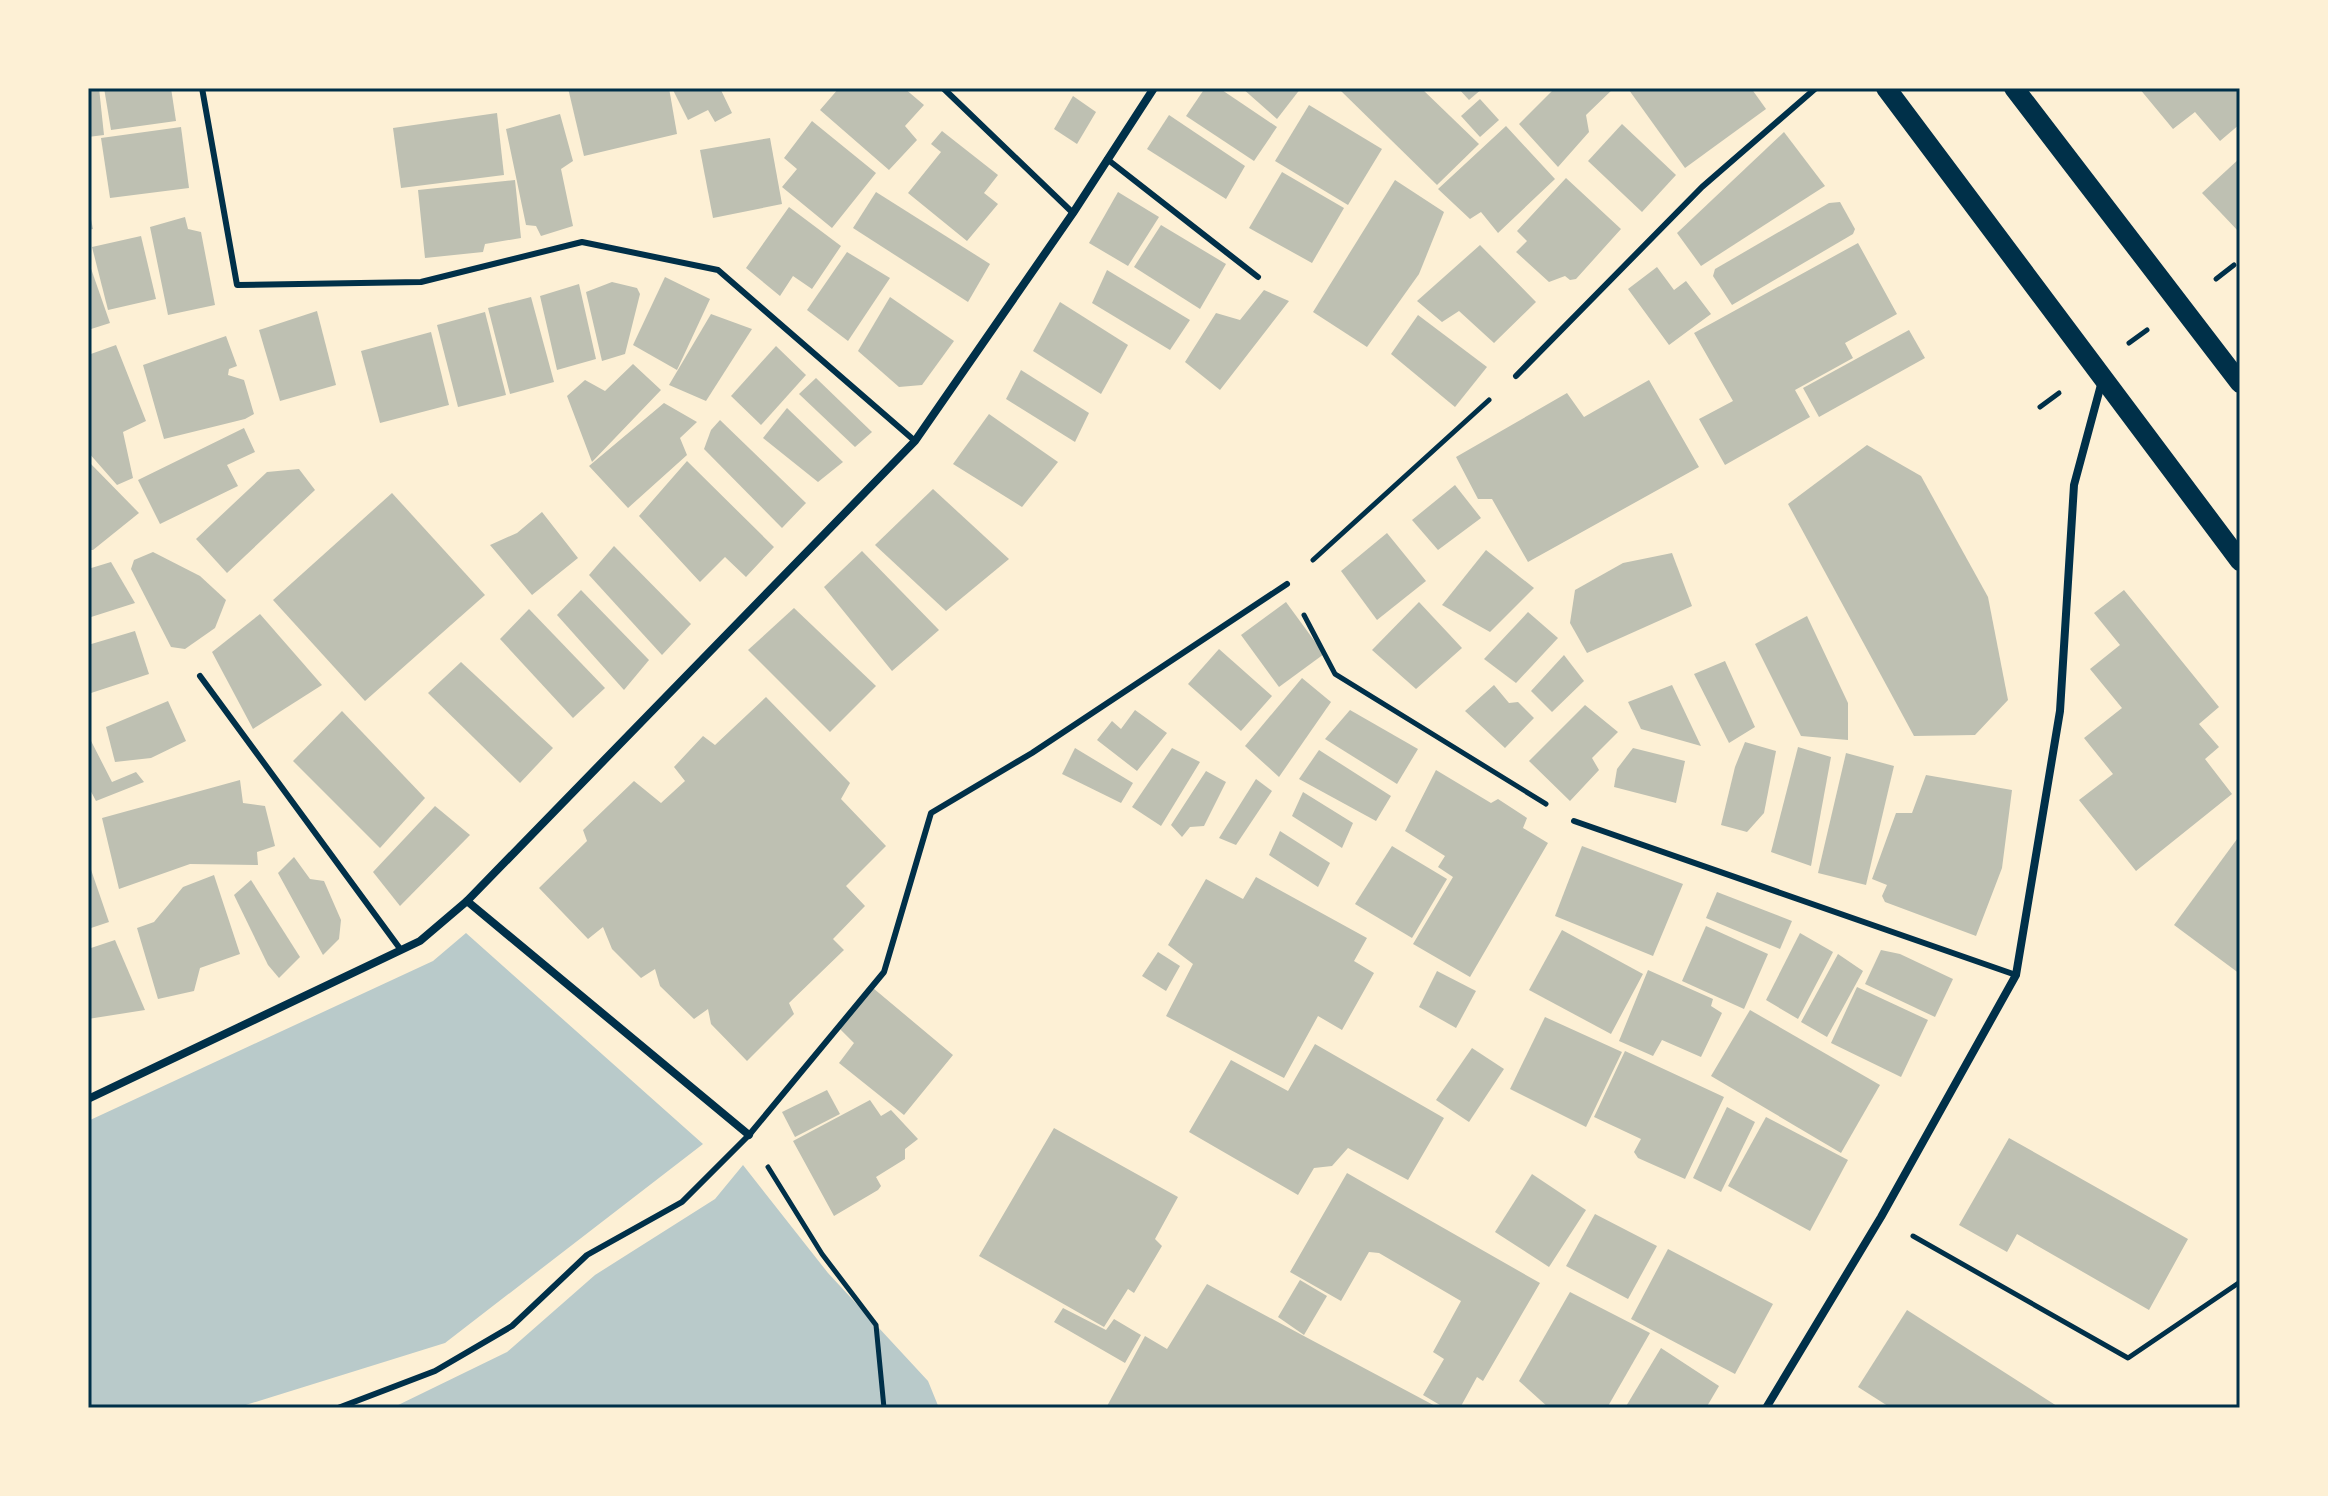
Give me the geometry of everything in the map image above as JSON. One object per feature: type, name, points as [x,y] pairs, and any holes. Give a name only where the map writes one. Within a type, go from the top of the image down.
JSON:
[{"type":"main road","points":[[1886,88],[2240,561]]},
{"type":"main road","points":[[2014,88],[2240,383]]},
{"type":"street","points":[[88,1099],[420,941],[467,901],[915,441],[1073,213],[1154,88]]},
{"type":"street","points":[[1766,1408],[1881,1217],[2016,975],[2060,711],[2074,485],[2099,372]]},
{"type":"street","points":[[467,901],[749,1135]]},
{"type":"lane","points":[[202,88],[237,285],[421,282],[582,242],[718,270],[915,441]]},
{"type":"lane","points":[[943,88],[1073,213]]},
{"type":"lane","points":[[1516,376],[1702,187],[1816,88]]},
{"type":"lane","points":[[1107,159],[1258,277]]},
{"type":"lane","points":[[338,1408],[435,1371],[512,1326],[587,1255],[682,1202],[749,1135],[884,972],[931,813],[1032,753],[1287,584]]},
{"type":"lane","points":[[200,676],[401,950]]},
{"type":"lane","points":[[1574,821],[2016,975]]},
{"type":"path","points":[[2040,407],[2099,372],[2234,265]]},
{"type":"path","points":[[1516,376],[1287,584],[1335,674],[1574,821]]},
{"type":"path","points":[[749,1135],[799,1219],[876,1325],[884,1408]]},
{"type":"path","points":[[1881,1217],[2128,1358],[2240,1282]]},
{"type":"shaded area","points":[[466,933],[703,1144],[445,1343],[236,1408],[88,1408],[88,1121],[433,961]]},
{"type":"shaded area","points":[[743,1165],[828,1273],[928,1381],[939,1408],[392,1408],[507,1352],[595,1275],[715,1199]]},
{"type":"building","points":[[88,88],[99,88],[104,135],[88,137]]},
{"type":"building","points":[[104,88],[171,88],[176,121],[111,130]]},
{"type":"building","points":[[568,88],[669,88],[677,134],[584,156]]},
{"type":"building","points":[[672,88],[720,88],[732,113],[715,122],[708,110],[688,120]]},
{"type":"building","points":[[839,88],[904,88],[924,105],[905,126],[917,140],[889,170],[820,110]]},
{"type":"building","points":[[1205,88],[1219,88],[1277,127],[1254,161],[1186,116]]},
{"type":"building","points":[[1242,88],[1301,88],[1277,119]]},
{"type":"building","points":[[1421,88],[1479,144],[1437,185],[1340,90]]},
{"type":"building","points":[[1458,88],[1483,88],[1469,100]]},
{"type":"building","points":[[1555,88],[1614,88],[1586,115],[1589,132],[1558,167],[1519,124]]},
{"type":"building","points":[[1751,88],[1766,109],[1685,168],[1629,90]]},
{"type":"building","points":[[2139,88],[2240,88],[2240,124],[2220,141],[2195,112],[2173,129]]},
{"type":"building","points":[[1073,96],[1096,112],[1077,144],[1054,129]]},
{"type":"building","points":[[1480,99],[1499,120],[1480,137],[1461,116]]},
{"type":"building","points":[[1309,105],[1382,149],[1348,205],[1275,161]]},
{"type":"building","points":[[497,113],[504,175],[401,188],[393,128]]},
{"type":"building","points":[[560,114],[573,161],[561,169],[573,226],[541,236],[536,226],[526,225],[506,129]]},
{"type":"building","points":[[1169,115],[1245,166],[1226,199],[1147,149]]},
{"type":"building","points":[[812,121],[876,173],[832,228],[782,187],[797,169],[784,158]]},
{"type":"building","points":[[1622,124],[1676,175],[1642,212],[1588,161]]},
{"type":"building","points":[[1506,126],[1555,179],[1498,233],[1481,212],[1470,219],[1438,189]]},
{"type":"building","points":[[181,127],[189,188],[110,198],[101,138]]},
{"type":"building","points":[[942,131],[998,175],[984,193],[998,204],[967,241],[908,193],[941,152],[931,144]]},
{"type":"building","points":[[1784,132],[1825,186],[1701,266],[1677,233]]},
{"type":"building","points":[[770,138],[782,204],[713,218],[700,150]]},
{"type":"building","points":[[2240,158],[2240,233],[2202,193]]},
{"type":"building","points":[[1282,172],[1344,208],[1312,263],[1249,228]]},
{"type":"building","points":[[1566,178],[1621,229],[1576,279],[1570,280],[1565,276],[1549,282],[1516,252],[1527,241],[1517,231]]},
{"type":"building","points":[[515,180],[521,238],[485,244],[483,252],[425,258],[418,190]]},
{"type":"building","points":[[1395,180],[1444,212],[1419,274],[1367,347],[1313,312]]},
{"type":"building","points":[[876,192],[990,264],[968,302],[853,228]]},
{"type":"building","points":[[1118,192],[1159,217],[1128,266],[1089,243]]},
{"type":"building","points":[[1840,202],[1855,229],[1853,234],[1732,305],[1713,276],[1715,269],[1829,203]]},
{"type":"building","points":[[88,205],[93,229],[88,230]]},
{"type":"building","points":[[789,207],[841,246],[812,289],[793,276],[780,296],[746,268]]},
{"type":"building","points":[[185,217],[188,229],[201,232],[215,305],[168,315],[150,227]]},
{"type":"building","points":[[1161,225],[1226,264],[1200,309],[1134,267]]},
{"type":"building","points":[[141,236],[156,299],[108,310],[92,247]]},
{"type":"building","points":[[1858,243],[1897,314],[1845,343],[1853,358],[1795,390],[1810,417],[1725,465],[1699,419],[1733,401],[1694,333]]},
{"type":"building","points":[[1480,245],[1536,302],[1494,343],[1459,311],[1442,322],[1417,301]]},
{"type":"building","points":[[847,252],[890,278],[848,341],[807,310]]},
{"type":"building","points":[[88,260],[110,323],[88,330]]},
{"type":"building","points":[[1657,267],[1674,290],[1686,281],[1711,314],[1669,345],[1628,289]]},
{"type":"building","points":[[1107,270],[1190,320],[1170,350],[1092,303]]},
{"type":"building","points":[[665,277],[710,299],[677,370],[633,345]]},
{"type":"building","points":[[612,282],[637,288],[640,294],[625,354],[602,361],[586,292]]},
{"type":"building","points":[[579,284],[596,359],[557,370],[540,296]]},
{"type":"building","points":[[1264,290],[1289,301],[1220,390],[1185,362],[1216,313],[1240,320]]},
{"type":"building","points":[[531,297],[554,382],[510,394],[488,308]]},
{"type":"building","points":[[890,297],[954,341],[922,385],[899,387],[858,351]]},
{"type":"building","points":[[1060,302],[1128,345],[1101,394],[1033,351]]},
{"type":"building","points":[[317,311],[336,385],[280,401],[259,330]]},
{"type":"building","points":[[485,312],[506,395],[458,407],[437,325]]},
{"type":"building","points":[[711,314],[752,329],[706,401],[669,385]]},
{"type":"building","points":[[1418,315],[1487,367],[1455,407],[1391,354]]},
{"type":"building","points":[[1909,330],[1925,358],[1819,417],[1803,388]]},
{"type":"building","points":[[431,332],[449,405],[380,423],[361,351]]},
{"type":"building","points":[[226,336],[237,366],[229,369],[228,375],[244,380],[254,414],[245,419],[164,439],[143,365]]},
{"type":"building","points":[[116,345],[146,421],[123,432],[133,478],[117,485],[88,452],[88,355]]},
{"type":"building","points":[[776,346],[806,375],[761,425],[731,396]]},
{"type":"building","points":[[633,364],[661,390],[592,462],[567,396],[585,380],[605,391]]},
{"type":"building","points":[[1021,370],[1089,413],[1075,442],[1006,399]]},
{"type":"building","points":[[816,378],[872,432],[855,447],[799,394]]},
{"type":"building","points":[[1649,380],[1699,467],[1528,562],[1492,499],[1478,499],[1456,457],[1567,393],[1584,417]]},
{"type":"building","points":[[664,403],[697,422],[680,438],[687,455],[628,508],[589,466]]},
{"type":"building","points":[[787,408],[843,462],[818,482],[763,438]]},
{"type":"building","points":[[989,414],[1058,462],[1022,507],[953,464]]},
{"type":"building","points":[[720,420],[806,503],[782,528],[704,449],[711,430]]},
{"type":"building","points":[[244,428],[255,452],[227,465],[238,486],[160,524],[138,480]]},
{"type":"building","points":[[1867,445],[1921,476],[1988,597],[2008,700],[1975,735],[1914,736],[1788,504]]},
{"type":"building","points":[[88,461],[139,513],[93,550],[88,550]]},
{"type":"building","points":[[687,461],[774,547],[746,577],[725,557],[700,582],[639,516]]},
{"type":"building","points":[[299,469],[315,490],[227,573],[196,539],[267,472]]},
{"type":"building","points":[[1455,485],[1481,518],[1438,550],[1412,520]]},
{"type":"building","points":[[933,489],[1009,559],[946,611],[875,545]]},
{"type":"building","points":[[392,493],[485,595],[365,701],[273,600]]},
{"type":"building","points":[[542,512],[578,558],[532,595],[490,545],[517,533]]},
{"type":"building","points":[[1387,533],[1426,581],[1377,620],[1341,571]]},
{"type":"building","points":[[614,546],[691,624],[662,655],[589,575]]},
{"type":"building","points":[[1486,550],[1534,588],[1490,632],[1442,605]]},
{"type":"building","points":[[862,551],[939,630],[892,671],[824,587]]},
{"type":"building","points":[[153,552],[200,576],[226,600],[215,628],[185,649],[171,647],[131,569],[134,560]]},
{"type":"building","points":[[1672,553],[1692,606],[1587,653],[1570,623],[1575,590],[1623,563]]},
{"type":"building","points":[[111,562],[135,603],[88,618],[88,569]]},
{"type":"building","points":[[581,590],[649,660],[624,690],[557,615]]},
{"type":"building","points":[[2124,590],[2219,707],[2199,724],[2219,747],[2205,759],[2232,794],[2136,871],[2079,800],[2113,774],[2084,738],[2122,708],[2090,669],[2120,645],[2094,613]]},
{"type":"building","points":[[1286,602],[1324,654],[1279,687],[1241,635]]},
{"type":"building","points":[[1419,602],[1462,648],[1416,689],[1372,650]]},
{"type":"building","points":[[794,608],[876,686],[830,732],[748,650]]},
{"type":"building","points":[[529,609],[605,688],[573,718],[500,639]]},
{"type":"building","points":[[1528,612],[1558,638],[1516,683],[1484,659]]},
{"type":"building","points":[[260,614],[322,685],[253,729],[212,652]]},
{"type":"building","points":[[1807,616],[1848,703],[1848,740],[1801,736],[1755,644]]},
{"type":"building","points":[[135,631],[149,674],[88,694],[88,645]]},
{"type":"building","points":[[1219,649],[1272,696],[1241,731],[1188,684]]},
{"type":"building","points":[[1564,655],[1584,681],[1552,712],[1531,691]]},
{"type":"building","points":[[1725,661],[1755,727],[1729,743],[1694,674]]},
{"type":"building","points":[[461,662],[553,748],[520,783],[428,693]]},
{"type":"building","points":[[1302,678],[1331,702],[1279,777],[1245,746]]},
{"type":"building","points":[[1494,685],[1509,703],[1518,702],[1534,718],[1505,748],[1465,711]]},
{"type":"building","points":[[1672,685],[1701,746],[1641,729],[1628,702]]},
{"type":"building","points":[[766,697],[850,783],[841,799],[886,846],[846,886],[865,906],[833,939],[844,950],[789,1003],[794,1014],[747,1061],[711,1024],[708,1009],[694,1019],[660,986],[655,969],[641,978],[612,949],[603,927],[588,939],[539,888],[587,841],[583,830],[634,781],[661,803],[685,781],[674,767],[703,736],[715,745]]},
{"type":"building","points":[[168,701],[186,741],[151,758],[115,762],[106,727]]},
{"type":"building","points":[[1585,705],[1618,732],[1592,758],[1599,770],[1570,801],[1529,761]]},
{"type":"building","points":[[1135,710],[1167,733],[1137,771],[1097,740],[1112,721],[1121,729]]},
{"type":"building","points":[[1350,710],[1418,749],[1397,784],[1325,739]]},
{"type":"building","points":[[342,711],[425,798],[380,848],[293,761]]},
{"type":"building","points":[[88,735],[112,782],[136,772],[144,782],[96,801],[88,786]]},
{"type":"building","points":[[1745,742],[1776,751],[1764,813],[1747,832],[1721,825],[1735,767]]},
{"type":"building","points":[[1798,747],[1831,757],[1811,866],[1771,852]]},
{"type":"building","points":[[1075,748],[1133,783],[1121,803],[1062,774]]},
{"type":"building","points":[[1172,748],[1200,762],[1161,826],[1132,807]]},
{"type":"building","points":[[1633,748],[1685,761],[1676,803],[1614,787],[1617,769]]},
{"type":"building","points":[[1319,750],[1391,796],[1376,821],[1299,779]]},
{"type":"building","points":[[1846,753],[1894,766],[1866,885],[1818,873]]},
{"type":"building","points":[[1436,770],[1491,803],[1498,799],[1527,818],[1523,828],[1548,843],[1470,977],[1413,944],[1453,877],[1438,867],[1445,856],[1405,831]]},
{"type":"building","points":[[1206,771],[1226,782],[1204,826],[1190,827],[1182,837],[1171,825]]},
{"type":"building","points":[[1926,775],[2012,790],[2002,868],[1976,936],[1885,902],[1882,896],[1887,885],[1872,879],[1896,813],[1912,813]]},
{"type":"building","points":[[1256,779],[1272,791],[1236,845],[1219,838]]},
{"type":"building","points":[[240,780],[243,803],[265,806],[275,846],[257,852],[258,865],[190,864],[119,889],[102,818]]},
{"type":"building","points":[[1303,792],[1353,823],[1342,848],[1292,816]]},
{"type":"building","points":[[435,806],[470,835],[400,906],[373,872]]},
{"type":"building","points":[[1280,831],[1330,863],[1318,887],[1269,855]]},
{"type":"building","points":[[2240,835],[2240,974],[2174,925]]},
{"type":"building","points":[[1392,846],[1447,879],[1412,938],[1355,904]]},
{"type":"building","points":[[1582,846],[1683,884],[1653,956],[1555,916]]},
{"type":"building","points":[[294,857],[310,879],[324,881],[341,920],[339,939],[323,955],[278,873]]},
{"type":"building","points":[[88,861],[109,922],[88,929]]},
{"type":"building","points":[[214,875],[240,954],[200,968],[194,991],[158,999],[137,928],[154,922],[183,887]]},
{"type":"building","points":[[1256,877],[1367,938],[1354,961],[1374,973],[1342,1030],[1318,1016],[1284,1078],[1166,1016],[1193,964],[1168,945],[1206,879],[1243,899]]},
{"type":"building","points":[[251,880],[300,957],[279,978],[268,965],[234,895]]},
{"type":"building","points":[[1717,892],[1792,921],[1780,949],[1706,918]]},
{"type":"building","points":[[1706,926],[1768,954],[1744,1009],[1682,981]]},
{"type":"building","points":[[1562,930],[1643,974],[1611,1034],[1529,990]]},
{"type":"building","points":[[1800,933],[1833,952],[1798,1019],[1766,1000]]},
{"type":"building","points":[[115,940],[145,1010],[88,1019],[88,949]]},
{"type":"building","points":[[1881,950],[1900,954],[1953,979],[1935,1017],[1865,984]]},
{"type":"building","points":[[1158,952],[1180,966],[1166,991],[1142,976]]},
{"type":"building","points":[[1838,954],[1863,971],[1827,1037],[1801,1022]]},
{"type":"building","points":[[1648,970],[1713,999],[1711,1006],[1722,1013],[1701,1057],[1662,1040],[1653,1056],[1619,1041]]},
{"type":"building","points":[[1437,971],[1476,991],[1456,1028],[1419,1007]]},
{"type":"building","points":[[1857,987],[1928,1020],[1901,1077],[1831,1043]]},
{"type":"building","points":[[873,988],[953,1055],[904,1115],[839,1063],[854,1043],[839,1028]]},
{"type":"building","points":[[1750,1010],[1880,1085],[1841,1153],[1711,1076]]},
{"type":"building","points":[[1545,1017],[1622,1052],[1586,1127],[1510,1089]]},
{"type":"building","points":[[1315,1044],[1444,1118],[1408,1180],[1348,1148],[1332,1166],[1314,1168],[1298,1195],[1189,1132],[1231,1060],[1288,1091]]},
{"type":"building","points":[[1472,1048],[1504,1069],[1469,1122],[1436,1100]]},
{"type":"building","points":[[1625,1051],[1724,1097],[1685,1179],[1638,1158],[1634,1152],[1641,1139],[1594,1117]]},
{"type":"building","points":[[827,1090],[840,1114],[795,1137],[782,1112]]},
{"type":"building","points":[[870,1100],[881,1116],[891,1110],[918,1139],[905,1149],[905,1159],[876,1177],[881,1186],[878,1190],[834,1216],[793,1141]]},
{"type":"building","points":[[1727,1107],[1755,1122],[1721,1192],[1693,1178]]},
{"type":"building","points":[[1766,1117],[1848,1160],[1810,1231],[1728,1186]]},
{"type":"building","points":[[1054,1128],[1178,1197],[1155,1239],[1162,1246],[1134,1293],[1128,1289],[1104,1327],[979,1256]]},
{"type":"building","points":[[2009,1138],[2188,1239],[2149,1310],[2017,1234],[2007,1252],[1959,1225]]},
{"type":"building","points":[[1347,1173],[1540,1283],[1483,1381],[1477,1377],[1460,1408],[1445,1408],[1423,1395],[1444,1359],[1433,1352],[1461,1301],[1379,1253],[1369,1252],[1341,1301],[1290,1272]]},
{"type":"building","points":[[1532,1174],[1586,1210],[1549,1267],[1495,1232]]},
{"type":"building","points":[[1595,1214],[1657,1246],[1628,1299],[1566,1266]]},
{"type":"building","points":[[1668,1249],[1773,1304],[1735,1374],[1631,1319]]},
{"type":"building","points":[[1300,1280],[1327,1296],[1304,1335],[1278,1317]]},
{"type":"building","points":[[1207,1284],[1439,1408],[1106,1408],[1145,1336],[1167,1349]]},
{"type":"building","points":[[1570,1292],[1650,1333],[1607,1408],[1549,1408],[1519,1381]]},
{"type":"building","points":[[1063,1308],[1106,1330],[1114,1319],[1141,1335],[1125,1363],[1054,1322]]},
{"type":"building","points":[[1907,1310],[2060,1408],[1891,1408],[1858,1387]]},
{"type":"building","points":[[1661,1348],[1719,1386],[1706,1408],[1625,1408]]}]
